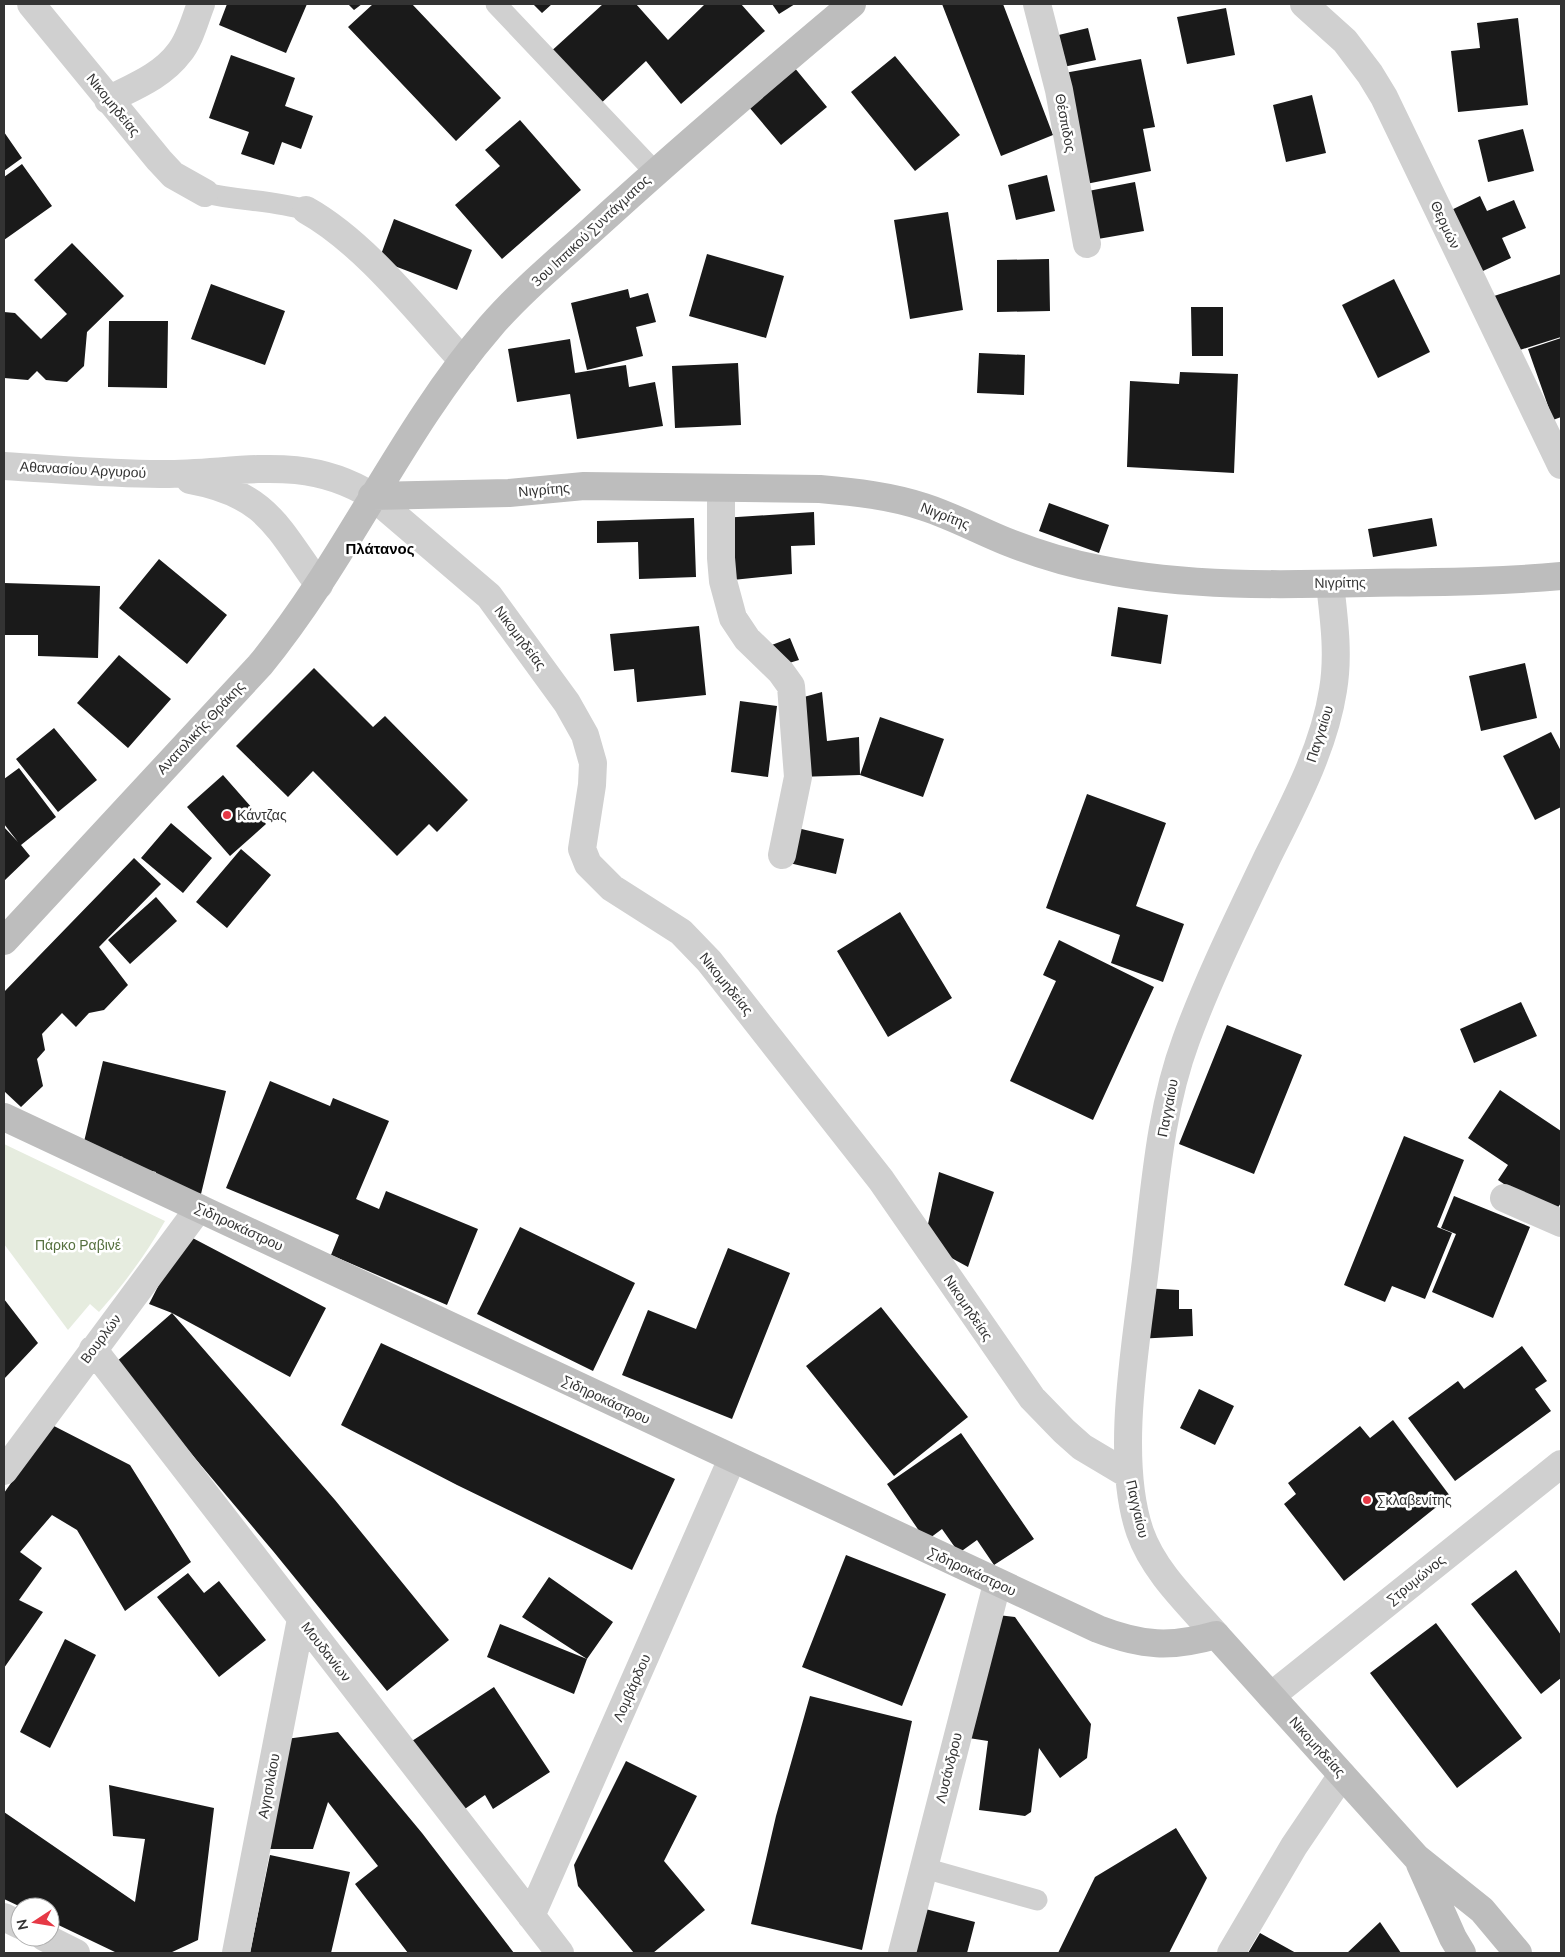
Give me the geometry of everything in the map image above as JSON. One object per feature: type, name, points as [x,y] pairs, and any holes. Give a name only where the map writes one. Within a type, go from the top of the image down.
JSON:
[{"type":"street","name":"Νικομηδείας","points":[[31,4],[108,100],[173,175],[205,193]]},
{"type":"street","points":[[108,100],[158,74],[168,65],[180,52],[201,4]]},
{"type":"street","name":"3ου Ιππικού Συντάγματος","points":[[372,496],[463,361],[491,326],[528,289],[656,172],[852,4]]},
{"type":"street","name":"Θέσπιδος","points":[[1037,4],[1059,90],[1087,244]]},
{"type":"street","name":"Θερμών","points":[[1304,4],[1346,41],[1384,97],[1561,464]]},
{"type":"street","points":[[306,210],[334,228],[357,248],[463,361]]},
{"type":"street","name":"Αθανασίου Αργυρού","points":[[4,466],[162,474],[249,468],[307,471],[345,481],[372,496]]},
{"type":"street","name":"Αθανασίου Αργυρού","points":[[162,474],[219,486],[250,500],[279,527],[319,585]]},
{"type":"street","name":"Νιγρίτης","points":[[372,496],[510,493],[584,486],[820,489],[910,503],[950,516],[1030,550],[1100,569],[1132,574],[1203,582],[1330,584],[1512,580],[1561,576]]},
{"type":"street","points":[[721,488],[721,558],[724,581],[733,618],[747,639],[781,672],[791,686],[798,777],[782,855]]},
{"type":"street","name":"Νικομηδείας","points":[[372,496],[489,596],[567,703],[585,735],[591,754],[592,784],[582,849],[585,860],[592,871],[612,888],[682,932],[709,961],[881,1180],[1032,1398],[1046,1414],[1082,1446],[1129,1475]]},
{"type":"street","name":"Ανατολικής Θράκης","points":[[4,941],[260,665],[292,627],[372,496]]},
{"type":"street","name":"Νιγρίτης","points":[[1512,580],[1561,590]]},
{"type":"street","name":"Παγγαίου","points":[[1216,1635],[1165,1576],[1150,1553],[1140,1532],[1129,1475],[1129,1420],[1134,1355],[1170,1088],[1185,1042],[1223,948],[1300,790],[1326,723],[1333,690],[1336,656],[1330,584]]},
{"type":"street","name":"Σιδηροκάστρου","points":[[4,1117],[997,1584],[1098,1629],[1138,1642],[1160,1645],[1190,1643],[1216,1635]]},
{"type":"street","points":[[1504,1198],[1561,1223]]},
{"type":"street","name":"Βουρλών","points":[[4,1471],[199,1208]]},
{"type":"street","name":"Μουδανίων","points":[[93,1349],[560,1953]]},
{"type":"street","name":"Λομβάρδου","points":[[531,1916],[732,1459]]},
{"type":"street","name":"Στρυμώνος","points":[[1271,1696],[1561,1464]]},
{"type":"street","name":"Λυσάνδρου","points":[[902,1953],[997,1584]]},
{"type":"street","name":"Αγησιλάου","points":[[236,1953],[301,1619]]},
{"type":"street","name":"Νικομηδείας","points":[[1216,1635],[1417,1858],[1482,1910],[1518,1953]]},
{"type":"street","points":[[1231,1953],[1294,1846],[1342,1775]]},
{"type":"street","name":"Νικομηδείας","points":[[1417,1858],[1453,1938],[1462,1953]]},
{"type":"street","points":[[60,1945],[76,1953]]},
{"type":"lane","points":[[496,4],[656,172]]},
{"type":"lane","points":[[205,193],[228,199],[272,202],[306,210]]},
{"type":"lane","points":[[924,1868],[1037,1900]]},
{"type":"green space","name":"Πάρκο Ραβινέ","points":[[4,1144],[165,1221],[135,1268],[99,1312],[90,1304],[68,1330],[4,1244]]},
{"type":"building","points":[[227,4],[307,4],[286,53],[219,25]]},
{"type":"building","points":[[348,4],[362,4],[354,10]]},
{"type":"building","points":[[373,4],[412,4],[501,98],[456,141],[348,27]]},
{"type":"building","points":[[533,4],[552,4],[542,13]]},
{"type":"building","points":[[603,4],[636,4],[668,40],[705,4],[741,4],[765,31],[681,104],[646,61],[596,108],[547,55]]},
{"type":"building","points":[[772,4],[795,4],[779,14]]},
{"type":"building","points":[[942,4],[1003,4],[1053,135],[1001,156]]},
{"type":"building","points":[[1226,8],[1235,55],[1187,64],[1177,17]]},
{"type":"building","points":[[1518,18],[1528,105],[1458,112],[1451,51],[1480,48],[1477,23]]},
{"type":"building","points":[[1088,28],[1096,60],[1054,69],[1046,38]]},
{"type":"building","points":[[231,55],[295,78],[285,106],[313,116],[301,149],[282,142],[274,165],[241,154],[249,132],[209,118]]},
{"type":"building","points":[[895,56],[960,135],[915,171],[851,92]]},
{"type":"building","points":[[1141,59],[1155,127],[1143,129],[1151,171],[1081,185],[1059,74]]},
{"type":"building","points":[[789,61],[827,107],[781,145],[743,100]]},
{"type":"building","points":[[1312,95],[1326,153],[1286,162],[1273,105]]},
{"type":"building","points":[[520,120],[581,190],[502,259],[455,205],[500,166],[485,150]]},
{"type":"building","points":[[1523,129],[1534,171],[1488,182],[1478,140]]},
{"type":"building","points":[[4,132],[22,158],[4,171]]},
{"type":"building","points":[[22,164],[52,206],[4,240],[4,177]]},
{"type":"building","points":[[1047,175],[1055,211],[1016,220],[1008,185]]},
{"type":"building","points":[[1135,182],[1144,231],[1092,240],[1083,192]]},
{"type":"building","points":[[1480,196],[1487,211],[1514,200],[1526,228],[1502,238],[1511,258],[1470,277],[1441,215]]},
{"type":"building","points":[[948,212],[963,310],[910,319],[894,220]]},
{"type":"building","points":[[394,219],[472,250],[457,290],[379,260]]},
{"type":"building","points":[[72,243],[124,296],[87,332],[84,366],[67,382],[46,380],[37,371],[28,380],[4,378],[4,312],[15,313],[41,339],[67,314],[34,280]]},
{"type":"building","points":[[707,254],[784,276],[766,338],[689,316]]},
{"type":"building","points":[[1049,259],[1050,311],[997,312],[997,260]]},
{"type":"building","points":[[1561,274],[1561,337],[1507,354],[1485,299]]},
{"type":"building","points":[[1394,279],[1430,352],[1378,378],[1342,305]]},
{"type":"building","points":[[211,284],[285,311],[265,365],[191,339]]},
{"type":"building","points":[[628,289],[630,298],[648,293],[656,322],[636,327],[643,356],[587,370],[571,303]]},
{"type":"building","points":[[1191,307],[1223,307],[1223,356],[1192,356]]},
{"type":"building","points":[[109,321],[168,321],[167,388],[108,387]]},
{"type":"building","points":[[1561,338],[1561,417],[1553,420],[1528,349]]},
{"type":"building","points":[[570,339],[575,373],[626,365],[629,387],[655,382],[663,426],[577,439],[570,394],[517,402],[508,349]]},
{"type":"building","points":[[979,353],[1025,355],[1024,395],[977,393]]},
{"type":"building","points":[[738,363],[741,425],[675,428],[672,366]]},
{"type":"building","points":[[1180,372],[1238,374],[1234,473],[1127,467],[1130,381],[1179,384]]},
{"type":"building","points":[[1049,503],[1109,525],[1099,553],[1039,531]]},
{"type":"building","points":[[814,512],[815,545],[791,546],[792,574],[723,581],[722,518]]},
{"type":"building","points":[[694,518],[696,577],[639,579],[638,542],[597,543],[597,521]]},
{"type":"building","points":[[1432,518],[1437,546],[1373,557],[1368,529]]},
{"type":"building","points":[[159,559],[227,615],[187,664],[119,608]]},
{"type":"building","points":[[4,583],[100,586],[98,658],[38,656],[38,635],[4,635]]},
{"type":"building","points":[[1118,607],[1168,615],[1161,664],[1111,656]]},
{"type":"building","points":[[699,626],[706,695],[637,702],[634,669],[614,671],[610,634]]},
{"type":"building","points":[[790,638],[799,660],[776,667],[764,648]]},
{"type":"building","points":[[119,655],[171,699],[128,748],[77,703]]},
{"type":"building","points":[[1525,663],[1537,718],[1481,731],[1469,676]]},
{"type":"building","points":[[314,668],[373,727],[385,716],[468,800],[437,832],[429,824],[397,856],[313,771],[288,797],[236,746]]},
{"type":"building","points":[[822,692],[827,741],[859,737],[860,775],[798,777],[793,700]]},
{"type":"building","points":[[740,701],[777,706],[768,777],[731,772]]},
{"type":"building","points":[[880,717],[944,739],[923,797],[860,775]]},
{"type":"building","points":[[54,728],[97,780],[58,812],[16,759]]},
{"type":"building","points":[[1551,732],[1561,751],[1561,807],[1535,820],[1503,756]]},
{"type":"building","points":[[19,768],[56,817],[21,845],[30,856],[4,881],[4,827],[18,842],[4,824],[4,779]]},
{"type":"building","name":"Κάντζας","points":[[223,775],[266,824],[230,856],[187,807]]},
{"type":"building","points":[[1087,794],[1166,823],[1136,906],[1184,924],[1163,982],[1111,963],[1120,935],[1046,908]]},
{"type":"building","points":[[171,823],[212,858],[183,893],[141,858]]},
{"type":"building","points":[[793,827],[844,839],[836,874],[785,862]]},
{"type":"building","points":[[241,849],[271,875],[227,928],[196,902]]},
{"type":"building","points":[[134,858],[161,884],[99,947],[128,985],[104,1010],[89,1013],[76,1027],[62,1013],[42,1034],[45,1050],[37,1059],[43,1086],[21,1107],[4,1091],[4,992]]},
{"type":"building","points":[[156,897],[177,921],[130,964],[108,940]]},
{"type":"building","points":[[900,912],[952,998],[888,1037],[837,951]]},
{"type":"building","points":[[1059,940],[1154,987],[1093,1120],[1010,1081],[1056,981],[1043,975]]},
{"type":"building","points":[[1521,1002],[1537,1036],[1474,1063],[1460,1029]]},
{"type":"building","points":[[1227,1025],[1302,1055],[1254,1174],[1179,1144]]},
{"type":"building","points":[[103,1061],[226,1091],[201,1194],[153,1183],[156,1172],[122,1164],[123,1157],[83,1146]]},
{"type":"building","points":[[270,1081],[330,1106],[333,1098],[389,1121],[356,1199],[379,1209],[386,1191],[478,1229],[447,1305],[331,1255],[339,1235],[226,1188]]},
{"type":"building","points":[[1500,1090],[1561,1131],[1561,1203],[1552,1216],[1498,1180],[1508,1165],[1468,1138]]},
{"type":"building","points":[[1404,1136],[1464,1160],[1437,1227],[1452,1233],[1425,1299],[1392,1286],[1385,1302],[1344,1285]]},
{"type":"building","points":[[939,1172],[994,1192],[968,1267],[924,1243]]},
{"type":"building","points":[[1454,1196],[1530,1227],[1493,1318],[1432,1292],[1456,1234],[1441,1228]]},
{"type":"building","points":[[520,1227],[635,1283],[593,1371],[477,1314]]},
{"type":"building","points":[[185,1234],[326,1308],[290,1377],[172,1313],[149,1304]]},
{"type":"building","points":[[728,1248],[790,1273],[732,1419],[622,1375],[648,1310],[696,1329]]},
{"type":"building","points":[[1143,1288],[1179,1290],[1179,1309],[1192,1309],[1193,1336],[1136,1339]]},
{"type":"building","points":[[4,1299],[38,1343],[4,1379]]},
{"type":"building","points":[[881,1307],[968,1417],[894,1476],[806,1366]]},
{"type":"building","points":[[172,1313],[335,1500],[449,1640],[387,1691],[273,1551],[115,1363]]},
{"type":"building","points":[[381,1343],[675,1479],[632,1570],[457,1485],[341,1425]]},
{"type":"building","points":[[1522,1346],[1547,1381],[1535,1389],[1551,1411],[1455,1481],[1408,1418],[1458,1381],[1464,1389]]},
{"type":"building","points":[[1199,1389],[1234,1406],[1215,1445],[1180,1428]]},
{"type":"building","name":"Σκλαβενίτης","points":[[1393,1420],[1450,1496],[1344,1581],[1284,1504],[1296,1494],[1288,1483],[1360,1426],[1370,1438]]},
{"type":"building","points":[[52,1425],[130,1465],[191,1562],[125,1611],[77,1530],[52,1515],[20,1552],[42,1568],[19,1600],[43,1612],[4,1668],[4,1493]]},
{"type":"building","points":[[961,1433],[1034,1539],[994,1565],[977,1540],[959,1553],[942,1529],[926,1541],[887,1484]]},
{"type":"building","points":[[846,1555],[946,1594],[902,1706],[802,1667]]},
{"type":"building","points":[[1516,1570],[1561,1635],[1561,1678],[1541,1694],[1471,1604]]},
{"type":"building","points":[[188,1573],[204,1593],[219,1581],[266,1640],[219,1677],[157,1597]]},
{"type":"building","points":[[549,1577],[613,1622],[587,1659],[522,1617]]},
{"type":"building","points":[[989,1614],[1015,1617],[1091,1724],[1087,1758],[1060,1778],[1039,1748],[1031,1812],[1025,1816],[979,1810],[988,1741],[962,1737]]},
{"type":"building","points":[[1436,1623],[1522,1738],[1457,1788],[1370,1673]]},
{"type":"building","points":[[500,1624],[587,1659],[574,1694],[487,1657]]},
{"type":"building","points":[[65,1639],[96,1655],[50,1748],[20,1732]]},
{"type":"building","points":[[494,1687],[550,1772],[493,1809],[485,1795],[459,1813],[412,1741]]},
{"type":"building","points":[[810,1696],[912,1721],[862,1950],[751,1924],[776,1816]]},
{"type":"building","points":[[338,1732],[422,1833],[514,1953],[408,1953],[355,1884],[378,1866],[328,1802],[313,1849],[266,1849],[286,1739]]},
{"type":"building","points":[[626,1761],[697,1796],[664,1861],[705,1910],[653,1953],[634,1953],[578,1886],[574,1865]]},
{"type":"building","points":[[109,1785],[214,1808],[198,1940],[170,1953],[117,1953],[60,1926],[60,1897],[10,1897],[10,1902],[4,1899],[4,1812],[135,1902],[145,1839],[113,1836]]},
{"type":"building","points":[[1176,1828],[1207,1878],[1169,1953],[1058,1953],[1095,1877]]},
{"type":"building","points":[[270,1855],[350,1872],[331,1953],[250,1953]]},
{"type":"building","points":[[914,1906],[975,1922],[967,1953],[903,1953]]},
{"type":"building","points":[[1380,1922],[1401,1953],[1347,1953]]},
{"type":"building","points":[[1260,1933],[1296,1953],[1248,1953]]},
{"type":"place","name":"Κάντζας","points":[[227,815]]},
{"type":"place","name":"Σκλαβενίτης","points":[[1367,1500]]},
{"type":"district","name":"Πλάτανος","points":[[380,549]]}]
